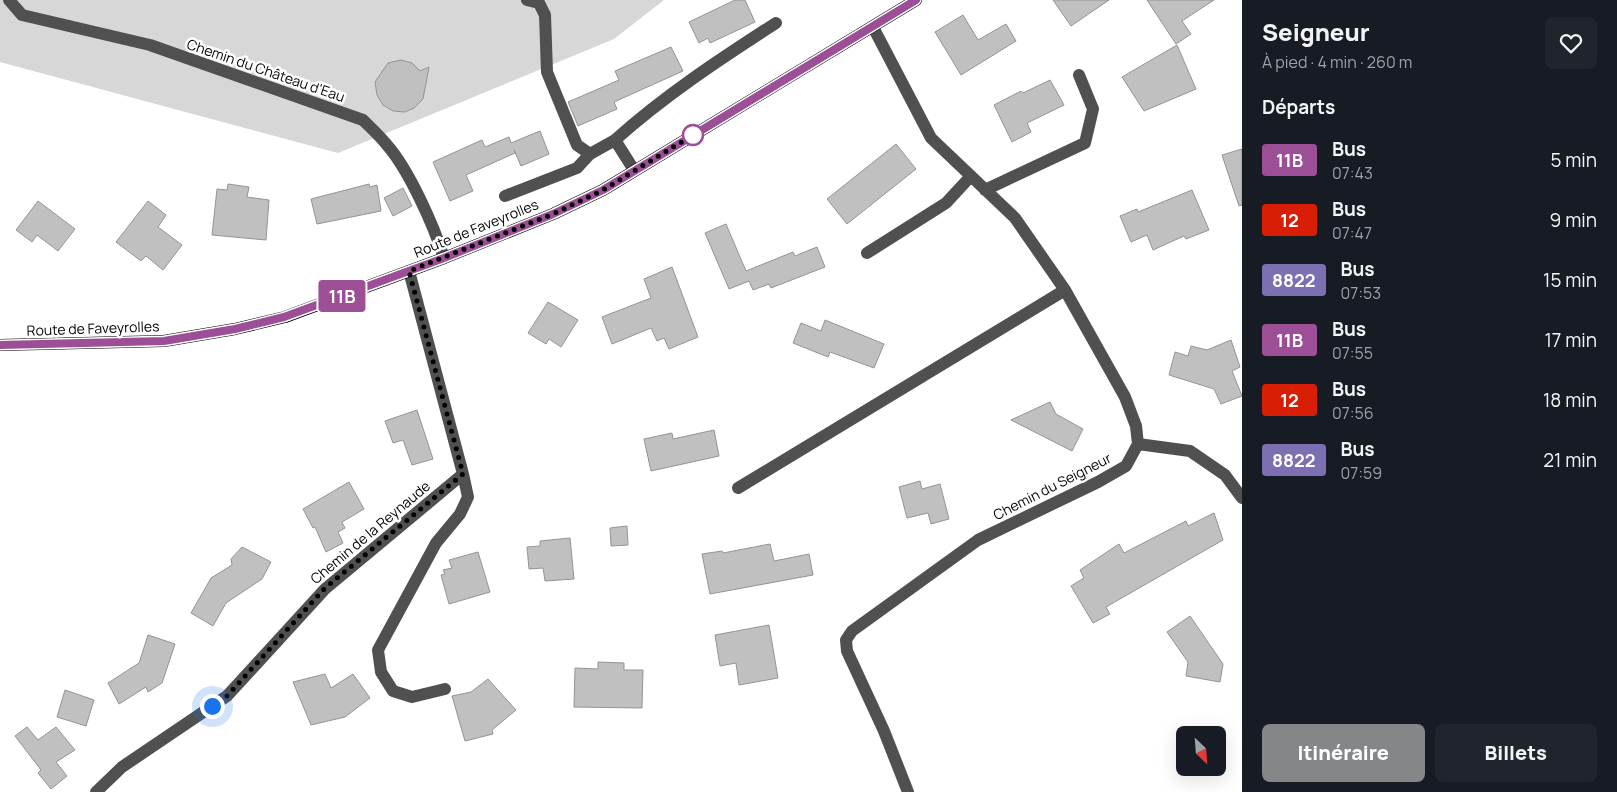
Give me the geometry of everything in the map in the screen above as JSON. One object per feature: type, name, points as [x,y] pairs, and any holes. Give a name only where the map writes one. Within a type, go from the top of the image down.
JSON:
[{"type":"main road","name":"Route de Faveyrolles","points":[[0,345],[164,341],[235,329],[284,317],[444,258],[553,214],[603,190],[916,0]]},
{"type":"street","name":"Chemin du Château d'Eau","points":[[9,0],[22,15],[150,45],[363,120],[388,146],[414,188],[439,241],[444,258]]},
{"type":"street","points":[[527,0],[540,3],[545,15],[547,72],[577,146],[590,154]]},
{"type":"street","points":[[506,196],[577,168],[590,154],[615,140],[712,64],[776,23]]},
{"type":"street","points":[[873,27],[931,138],[1015,218],[1065,290],[1125,398],[1136,426],[1138,444],[1190,450],[1225,475],[1242,498]]},
{"type":"street","points":[[985,190],[1085,143],[1093,110],[1079,75]]},
{"type":"street","points":[[615,140],[634,170]]},
{"type":"street","points":[[867,253],[946,203],[971,176]]},
{"type":"street","points":[[409,271],[468,497],[460,514],[436,544],[378,650],[381,672],[393,691],[412,697],[445,689]]},
{"type":"street","points":[[738,488],[1065,290]]},
{"type":"street","name":"Chemin du Seigneur","points":[[908,792],[884,731],[847,651],[846,640],[852,631],[978,540],[1098,482],[1126,466],[1138,444]]},
{"type":"street","name":"Chemin de la Reynaude","points":[[96,792],[122,767],[227,696],[325,588],[463,474]]},
{"type":"shaded area","points":[[0,0],[664,0],[614,39],[338,153],[0,62]]},
{"type":"building","points":[[735,0],[745,0],[755,22],[710,43],[708,38],[699,43],[689,22]]},
{"type":"building","points":[[1053,0],[1109,0],[1071,26]]},
{"type":"building","points":[[1147,0],[1214,0],[1182,21],[1191,34],[1176,44]]},
{"type":"building","points":[[963,15],[978,40],[1006,24],[1016,41],[961,75],[935,32]]},
{"type":"building","points":[[1177,45],[1196,89],[1144,111],[1122,77]]},
{"type":"building","points":[[671,47],[683,71],[614,102],[617,109],[578,126],[568,102],[619,80],[615,71]]},
{"type":"building","points":[[401,60],[412,63],[420,71],[429,67],[423,99],[414,108],[405,112],[393,111],[383,105],[377,95],[375,82],[388,63]]},
{"type":"building","points":[[1050,80],[1064,105],[1027,123],[1031,132],[1012,142],[994,105],[1021,91],[1023,93]]},
{"type":"building","points":[[540,131],[549,154],[521,166],[514,150],[515,153],[466,175],[473,191],[450,201],[433,162],[482,140],[485,147],[509,137],[511,143]]},
{"type":"building","points":[[896,144],[916,169],[847,224],[827,199]]},
{"type":"building","points":[[1242,149],[1242,205],[1239,206],[1222,155]]},
{"type":"building","points":[[228,184],[249,187],[247,197],[269,200],[266,240],[212,235],[217,189],[227,190]]},
{"type":"building","points":[[369,184],[370,187],[377,185],[381,211],[317,224],[311,199]]},
{"type":"building","points":[[403,188],[412,206],[393,216],[384,198]]},
{"type":"building","points":[[1192,190],[1209,230],[1186,239],[1184,236],[1153,250],[1147,235],[1131,242],[1120,216],[1137,209],[1138,212]]},
{"type":"building","points":[[38,201],[75,229],[58,251],[37,235],[32,242],[16,230]]},
{"type":"building","points":[[148,201],[166,215],[158,227],[182,245],[163,270],[146,256],[141,261],[116,242]]},
{"type":"building","points":[[726,224],[746,271],[793,252],[795,256],[817,247],[825,267],[771,288],[769,284],[753,290],[749,281],[729,289],[705,233]]},
{"type":"building","points":[[672,267],[698,337],[669,349],[664,338],[657,341],[651,328],[612,344],[602,317],[651,298],[644,279]]},
{"type":"building","points":[[548,302],[578,320],[561,347],[549,339],[546,344],[528,333]]},
{"type":"building","points":[[825,320],[884,344],[874,368],[830,352],[828,357],[793,343],[801,323],[821,331]]},
{"type":"building","points":[[1231,340],[1240,367],[1232,371],[1242,396],[1221,404],[1214,389],[1169,375],[1175,352],[1188,356],[1191,346],[1207,350]]},
{"type":"building","points":[[1050,402],[1056,414],[1083,429],[1072,451],[1011,420]]},
{"type":"building","points":[[417,410],[433,459],[412,465],[403,440],[393,443],[385,421]]},
{"type":"building","points":[[714,430],[719,456],[651,471],[644,439],[672,433],[673,439]]},
{"type":"building","points":[[920,481],[922,489],[940,484],[949,519],[931,524],[928,513],[907,518],[899,487]]},
{"type":"building","points":[[349,482],[364,509],[342,522],[345,528],[338,532],[343,543],[326,552],[315,527],[313,528],[303,509]]},
{"type":"building","points":[[1214,513],[1223,540],[1106,607],[1110,614],[1093,623],[1071,586],[1084,578],[1080,570],[1119,544],[1124,553],[1186,521],[1188,526]]},
{"type":"building","points":[[627,526],[628,545],[611,546],[610,528]]},
{"type":"building","points":[[570,538],[574,579],[545,581],[543,568],[529,569],[527,547],[540,546],[540,541]]},
{"type":"building","points":[[770,544],[774,561],[809,554],[813,575],[710,594],[702,554],[722,551],[723,553]]},
{"type":"building","points":[[242,547],[271,562],[262,579],[226,603],[213,626],[191,613],[211,578],[232,565],[231,559]]},
{"type":"building","points":[[478,552],[490,592],[449,604],[441,575],[445,574],[443,570],[452,568],[449,560]]},
{"type":"building","points":[[1190,616],[1223,664],[1220,682],[1186,676],[1188,662],[1167,632]]},
{"type":"building","points":[[769,625],[778,678],[739,685],[736,663],[720,666],[715,635]]},
{"type":"building","points":[[148,635],[175,644],[162,683],[148,692],[146,687],[119,704],[108,683],[139,663]]},
{"type":"building","points":[[598,662],[624,663],[624,670],[643,670],[642,708],[574,707],[575,668],[598,669]]},
{"type":"building","points":[[325,674],[331,688],[353,674],[370,698],[345,717],[311,725],[293,682]]},
{"type":"building","points":[[488,679],[516,710],[492,730],[493,734],[465,741],[452,696],[471,692]]},
{"type":"building","points":[[65,690],[94,700],[86,726],[57,717]]},
{"type":"building","points":[[27,727],[38,740],[56,727],[75,750],[56,762],[67,776],[51,789],[38,773],[41,770],[15,736]]},
{"type":"bus line","name":"11B","points":[[0,345],[164,341],[235,329],[284,317],[444,258],[553,214],[603,190],[916,0]]},
{"type":"route","points":[[212,706],[227,696],[325,588],[463,474],[409,271],[553,214],[603,190],[693,135]]}]
